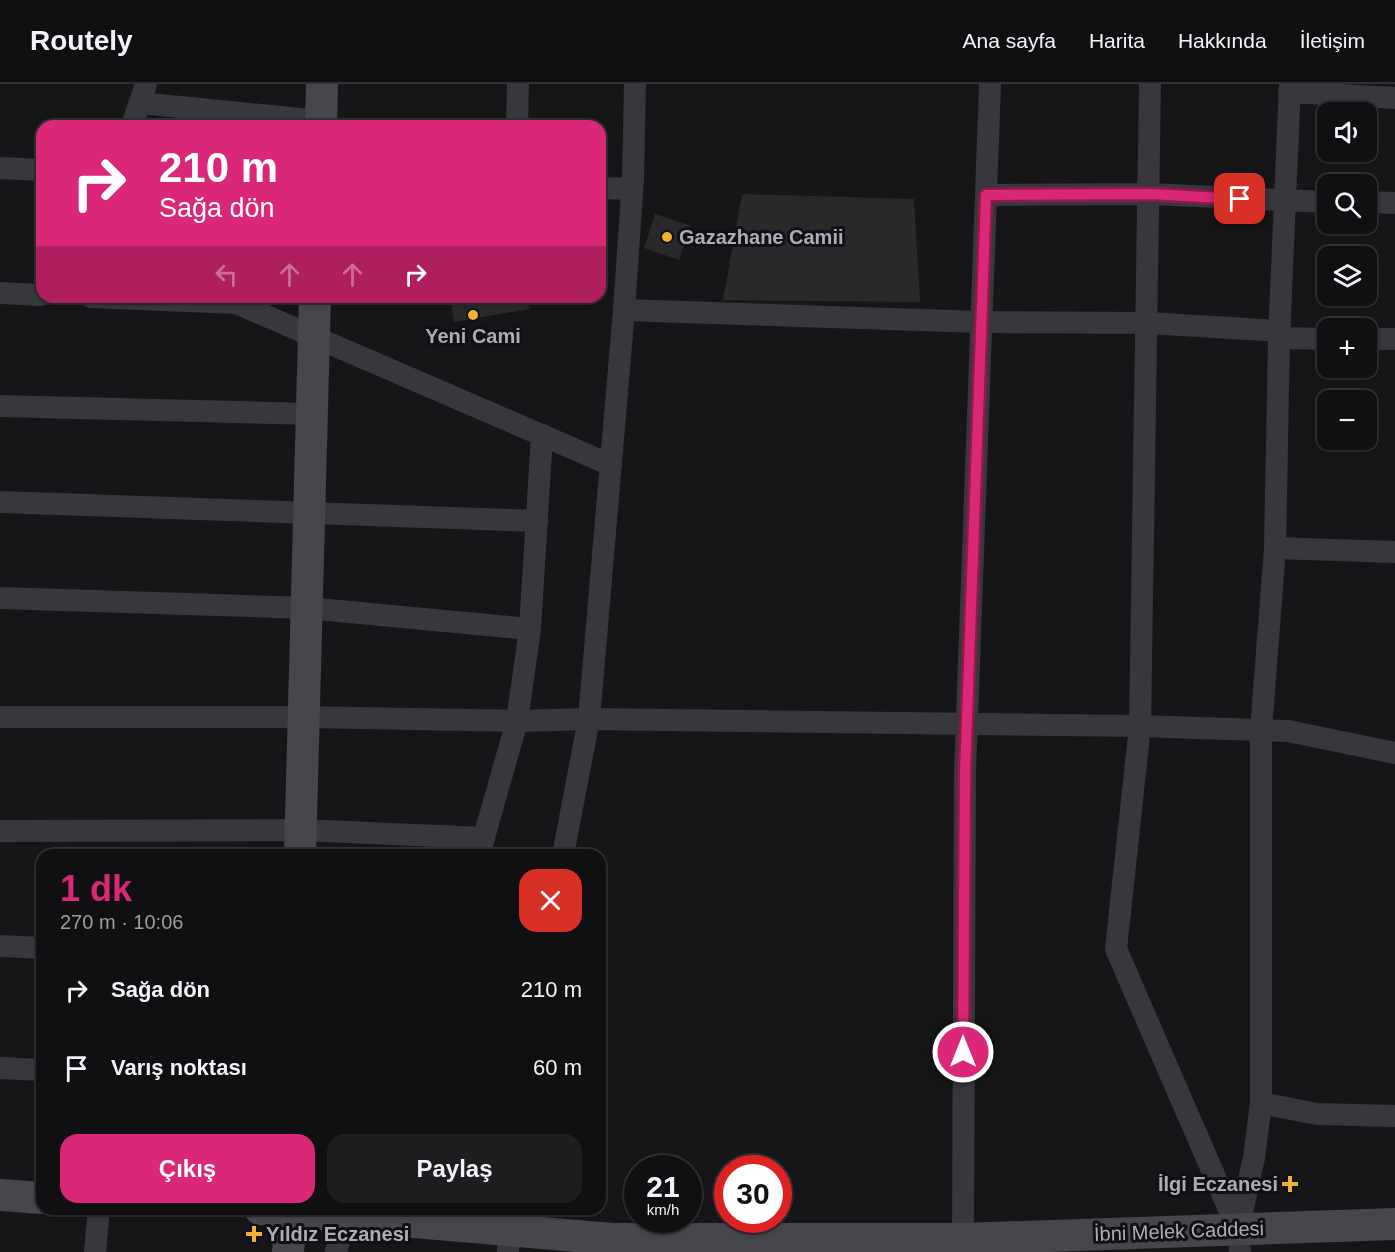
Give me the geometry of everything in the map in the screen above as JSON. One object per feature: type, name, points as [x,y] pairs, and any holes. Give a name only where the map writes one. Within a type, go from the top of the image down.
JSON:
[{"type":"street","points":[[321,120],[322,84]]},
{"type":"street","points":[[517,120],[519,84]]},
{"type":"street","points":[[564,849],[589,719],[624,310],[632,189],[635,84]]},
{"type":"street","points":[[963,1245],[967,724],[990,84]]},
{"type":"street","points":[[1150,84],[1140,726],[1116,949],[1239,1241]]},
{"type":"street","points":[[1239,1241],[1261,1103],[1261,730],[1275,548],[1279,335],[1290,88],[1395,98]]},
{"type":"street","points":[[134,120],[143,94],[303,120]]},
{"type":"street","points":[[0,168],[36,170]]},
{"type":"street","points":[[606,188],[632,189]]},
{"type":"street","points":[[986,195],[1150,194],[1317,202]]},
{"type":"street","points":[[1377,202],[1395,203]]},
{"type":"street","points":[[0,293],[36,295]]},
{"type":"street","points":[[236,303],[611,465]]},
{"type":"street","points":[[301,843],[315,303]]},
{"type":"street","points":[[624,310],[981,321],[1148,323],[1317,338]]},
{"type":"street","points":[[1377,339],[1395,339]]},
{"type":"street","points":[[0,406],[312,414]]},
{"type":"street","points":[[0,831],[301,843],[481,847],[517,721],[530,629],[542,435]]},
{"type":"street","points":[[0,502],[537,521]]},
{"type":"street","points":[[1275,548],[1395,552]]},
{"type":"street","points":[[0,598],[307,608],[530,629]]},
{"type":"street","points":[[0,717],[304,717],[517,721],[589,719],[1140,726],[1288,731],[1395,753]]},
{"type":"street","points":[[0,946],[36,948]]},
{"type":"street","points":[[0,1068],[36,1070]]},
{"type":"street","points":[[1261,1103],[1317,1114],[1395,1116]]},
{"type":"street","points":[[0,1195],[36,1197]]},
{"type":"street","points":[[95,1252],[98,1215]]},
{"type":"street","points":[[288,1252],[292,1215]]},
{"type":"street","name":"İbni Melek Caddesi","points":[[338,1215],[365,1215]]},
{"type":"street","name":"İbni Melek Caddesi","points":[[391,1215],[509,1230],[612,1239],[963,1245],[1239,1241],[1395,1224]]},
{"type":"street","points":[[336,1252],[347,1216]]},
{"type":"building","points":[[742,194],[914,199],[920,302],[723,300]]},
{"type":"building","name":"Gazazhane Camii","points":[[655,214],[691,226],[679,260],[644,248]]},
{"type":"building","name":"Yeni Cami","points":[[451,303],[528,303],[529,309],[454,322]]},
{"type":"place","name":"Gazazhane Camii","points":[[667,237]]},
{"type":"place","name":"Yeni Cami","points":[[473,315]]},
{"type":"place","name":"İlgi Eczanesi","points":[[1290,1184]]},
{"type":"place","name":"Yıldız Eczanesi","points":[[254,1234]]},
{"type":"route","points":[[963,1052],[965,773],[986,195],[1150,194],[1240,199]]}]
